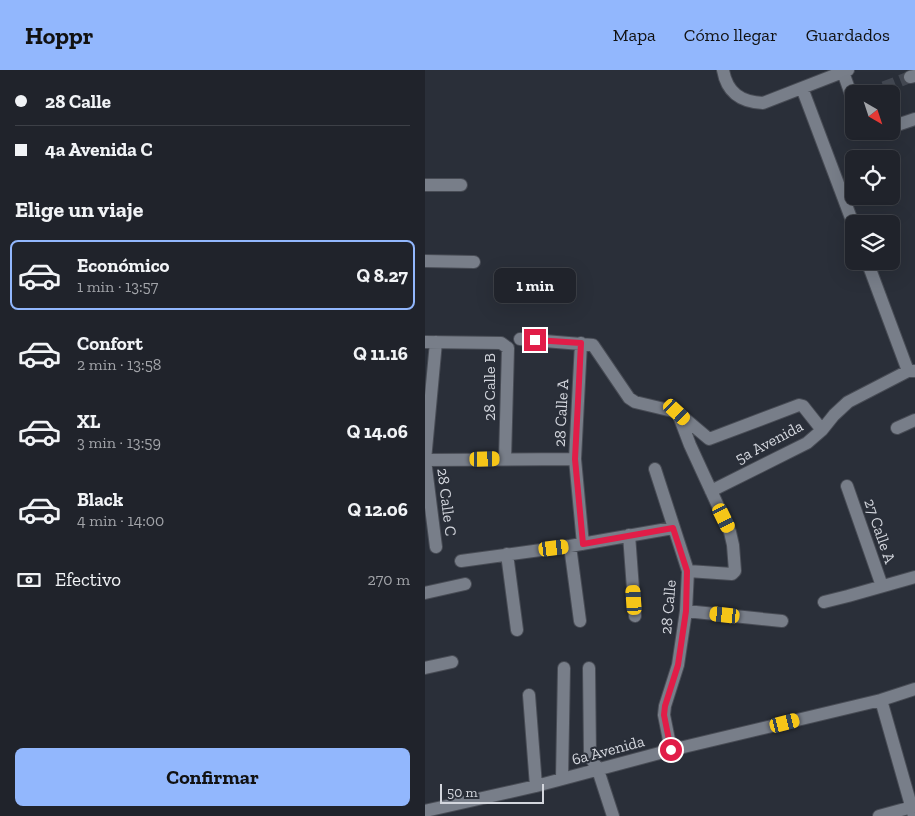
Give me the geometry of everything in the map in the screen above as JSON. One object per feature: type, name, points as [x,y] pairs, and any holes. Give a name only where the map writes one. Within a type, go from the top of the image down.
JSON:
[{"type":"street","points":[[723,70],[729,87],[737,96],[749,102],[763,102],[845,71],[849,85]]},
{"type":"street","points":[[802,88],[850,215]]},
{"type":"street","points":[[900,124],[915,119]]},
{"type":"street","points":[[425,185],[461,186]]},
{"type":"street","points":[[425,262],[474,262]]},
{"type":"street","points":[[871,270],[912,371]]},
{"type":"street","points":[[520,340],[593,344],[629,398],[642,404],[677,412],[709,439],[795,405],[803,406],[822,430]]},
{"type":"street","name":"28 Calle B","points":[[430,342],[501,343],[508,348],[505,459]]},
{"type":"street","name":"28 Calle C","points":[[430,342],[425,460],[437,546]]},
{"type":"street","name":"28 Calle A","points":[[581,343],[575,459],[583,544]]},
{"type":"street","name":"5a Avenida","points":[[711,491],[807,443],[848,402],[912,371]]},
{"type":"street","points":[[677,412],[733,539],[735,571],[732,574],[687,571]]},
{"type":"street","points":[[897,428],[915,420]]},
{"type":"street","points":[[425,460],[575,459]]},
{"type":"street","name":"28 Calle","points":[[655,469],[687,571],[686,611],[678,665],[664,715],[671,750]]},
{"type":"street","name":"27 Calle A","points":[[847,486],[882,586]]},
{"type":"street","points":[[461,561],[583,544],[673,528]]},
{"type":"street","points":[[629,535],[635,616]]},
{"type":"street","points":[[570,546],[579,621]]},
{"type":"street","points":[[507,554],[517,630]]},
{"type":"street","points":[[824,602],[915,576]]},
{"type":"street","points":[[425,593],[465,584]]},
{"type":"street","points":[[686,611],[782,621]]},
{"type":"street","points":[[425,668],[453,662]]},
{"type":"street","points":[[562,779],[564,668]]},
{"type":"street","points":[[589,668],[590,756],[598,770],[613,816]]},
{"type":"street","name":"6a Avenida","points":[[425,811],[462,810],[562,779],[671,750],[881,700],[915,689]]},
{"type":"street","points":[[529,695],[536,786]]},
{"type":"street","points":[[879,816],[913,812],[881,700]]},
{"type":"tunnel","points":[[890,85],[910,77]]},
{"type":"route","points":[[535,340],[581,343],[575,459],[583,544],[673,528],[687,571],[686,611],[678,665],[664,715],[671,750]]}]
